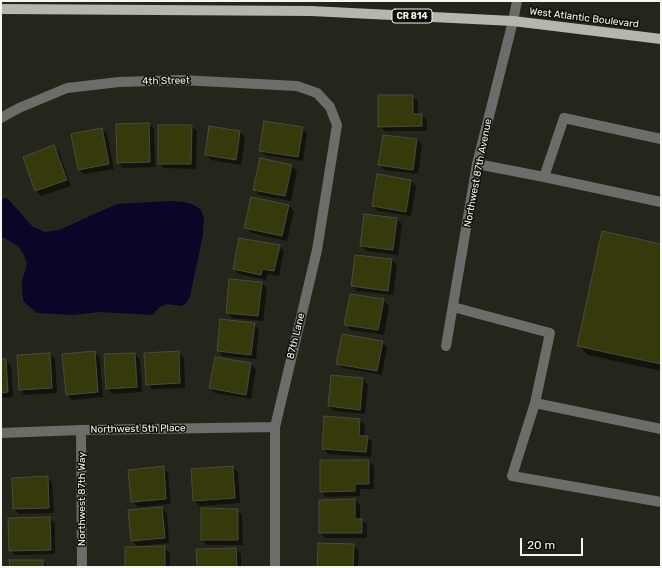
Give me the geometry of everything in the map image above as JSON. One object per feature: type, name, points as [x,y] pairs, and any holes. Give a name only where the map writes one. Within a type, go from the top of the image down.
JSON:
[{"type":"main road","name":"West Atlantic Boulevard","points":[[1,9],[311,11],[513,21],[661,39]]},
{"type":"street","name":"Northwest 87th Avenue","points":[[446,346],[478,164],[517,1]]},
{"type":"street","name":"4th Street","points":[[1,118],[19,108],[67,88],[119,82],[173,80],[297,86],[318,93],[330,107]]},
{"type":"street","name":"87th Lane","points":[[275,567],[275,427],[317,250],[337,125],[330,107]]},
{"type":"street","points":[[544,177],[564,118],[661,139]]},
{"type":"street","points":[[478,164],[661,202]]},
{"type":"street","points":[[453,307],[550,332],[535,403],[512,476],[661,502]]},
{"type":"street","points":[[535,403],[661,429]]},
{"type":"street","name":"Northwest 5th Place","points":[[1,433],[82,430],[275,427]]},
{"type":"street","name":"Northwest 87th Way","points":[[82,430],[82,567]]},
{"type":"shaded area","points":[[7,198],[33,227],[45,232],[59,230],[117,204],[170,201],[184,202],[194,205],[201,210],[204,218],[203,235],[190,296],[187,302],[182,306],[167,304],[160,307],[152,315],[99,312],[73,315],[37,313],[23,301],[22,281],[27,264],[24,255],[18,246],[1,236],[1,199]]},
{"type":"building","points":[[378,95],[413,95],[413,114],[422,114],[422,126],[378,127]]},
{"type":"building","points":[[264,121],[303,127],[298,157],[259,151]]},
{"type":"building","points":[[149,123],[150,162],[117,163],[116,124]]},
{"type":"building","points":[[158,125],[192,125],[191,164],[158,164]]},
{"type":"building","points":[[209,126],[240,131],[236,160],[205,155]]},
{"type":"building","points":[[102,128],[109,164],[78,170],[71,134]]},
{"type":"building","points":[[383,135],[417,139],[413,170],[378,165]]},
{"type":"building","points":[[54,145],[67,180],[35,191],[23,157]]},
{"type":"building","points":[[260,158],[292,165],[285,196],[253,190]]},
{"type":"building","points":[[377,174],[411,180],[406,212],[372,206]]},
{"type":"building","points":[[251,197],[289,205],[282,236],[244,228]]},
{"type":"building","points":[[364,214],[397,218],[393,250],[360,246]]},
{"type":"building","points":[[602,231],[661,244],[661,364],[577,346]]},
{"type":"building","points":[[239,238],[280,245],[274,271],[262,269],[261,275],[233,269]]},
{"type":"building","points":[[355,255],[392,259],[388,291],[351,286]]},
{"type":"building","points":[[229,279],[262,282],[258,316],[226,313]]},
{"type":"building","points":[[350,294],[384,299],[378,330],[344,325]]},
{"type":"building","points":[[220,319],[255,323],[251,355],[217,351]]},
{"type":"building","points":[[342,334],[383,341],[377,371],[336,364]]},
{"type":"building","points":[[95,351],[98,392],[66,395],[62,354]]},
{"type":"building","points":[[179,351],[180,383],[146,385],[144,353]]},
{"type":"building","points":[[50,353],[52,388],[19,390],[17,355]]},
{"type":"building","points":[[135,353],[137,387],[106,389],[104,354]]},
{"type":"building","points":[[215,357],[251,363],[246,395],[209,388]]},
{"type":"building","points":[[1,359],[6,359],[8,392],[1,393]]},
{"type":"building","points":[[331,375],[363,378],[360,410],[328,406]]},
{"type":"building","points":[[324,416],[360,419],[359,436],[368,436],[366,452],[322,449]]},
{"type":"building","points":[[320,460],[369,460],[369,484],[355,484],[355,491],[320,492]]},
{"type":"building","points":[[164,466],[166,499],[131,502],[128,470]]},
{"type":"building","points":[[233,466],[235,498],[193,501],[191,469]]},
{"type":"building","points":[[48,476],[49,508],[13,509],[12,478]]},
{"type":"building","points":[[355,499],[355,519],[362,519],[362,533],[319,533],[319,500]]},
{"type":"building","points":[[162,507],[165,538],[131,541],[128,510]]},
{"type":"building","points":[[201,508],[238,509],[238,540],[201,540]]},
{"type":"building","points":[[50,517],[51,550],[9,551],[8,518]]},
{"type":"building","points":[[318,543],[354,544],[353,567],[317,567]]},
{"type":"building","points":[[165,546],[165,567],[125,567],[125,547]]},
{"type":"building","points":[[236,548],[237,567],[197,567],[196,549]]},
{"type":"building","points":[[9,560],[43,560],[43,567],[10,567]]}]
